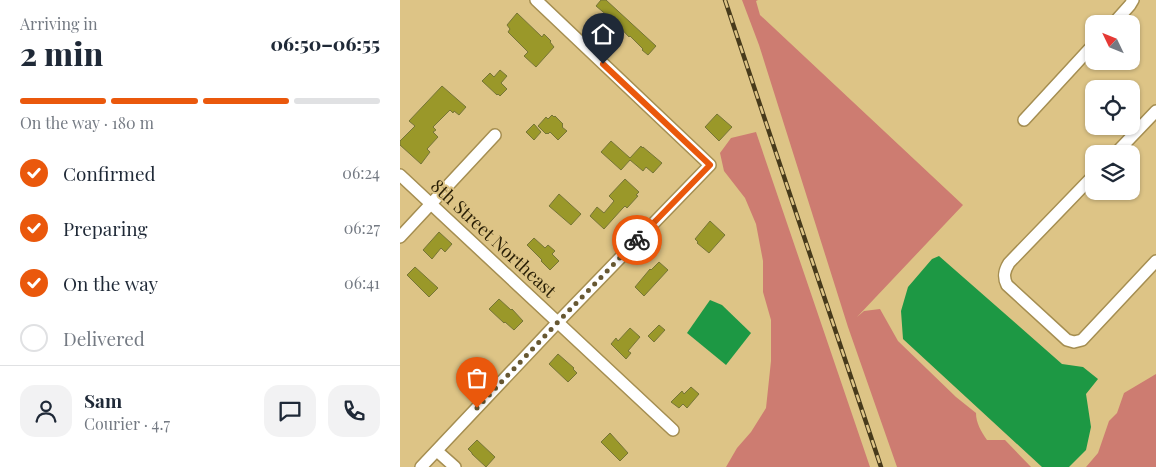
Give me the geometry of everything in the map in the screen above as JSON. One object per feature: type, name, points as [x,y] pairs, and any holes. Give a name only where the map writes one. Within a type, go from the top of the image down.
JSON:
[{"type":"street","points":[[421,467],[710,165],[536,0]]},
{"type":"street","points":[[1121,15],[1133,0]]},
{"type":"street","points":[[1024,120],[1085,54]]},
{"type":"street","points":[[1123,145],[1156,111]]},
{"type":"street","points":[[400,237],[495,135]]},
{"type":"street","name":"8th Street Northeast","points":[[400,175],[673,430]]},
{"type":"street","points":[[1085,184],[1009,263],[1005,270],[1004,279],[1008,285],[1067,340],[1074,342],[1082,340],[1156,261]]},
{"type":"street","points":[[437,451],[455,467]]},
{"type":"shaded area","points":[[742,0],[758,0],[756,1],[760,15],[963,205],[857,317],[864,311],[880,309],[898,341],[956,397],[976,413],[978,424],[987,440],[1005,440],[1031,467],[897,467],[848,327],[759,45]]},
{"type":"shaded area","points":[[756,132],[870,467],[726,467],[737,448],[751,432],[766,408],[771,361],[771,320],[763,292],[763,261],[756,224],[745,198],[724,171],[720,153],[731,138]]},
{"type":"shaded area","points":[[939,256],[1062,364],[1083,367],[1098,379],[1086,394],[1091,427],[1086,450],[1069,467],[1042,467],[903,339],[901,311],[908,287],[932,259]]},
{"type":"shaded area","points":[[710,300],[722,305],[751,333],[726,365],[687,333]]},
{"type":"shaded area","points":[[1156,374],[1156,467],[1086,467],[1098,453],[1109,421],[1117,413],[1124,393]]},
{"type":"building","points":[[601,0],[606,0],[656,46],[648,55],[596,6]]},
{"type":"building","points":[[517,13],[542,37],[544,34],[554,47],[536,67],[524,56],[528,52],[508,32],[510,29],[507,25]]},
{"type":"building","points":[[500,70],[507,76],[501,83],[507,89],[500,96],[482,81],[490,73],[494,77]]},
{"type":"building","points":[[442,86],[466,107],[459,115],[450,110],[433,127],[436,130],[433,132],[438,137],[427,149],[430,152],[421,164],[400,145],[400,141],[415,126],[409,121]]},
{"type":"building","points":[[717,114],[732,127],[719,141],[705,127]]},
{"type":"building","points":[[552,115],[563,124],[562,127],[567,131],[558,140],[550,132],[546,134],[538,126],[546,117],[548,119]]},
{"type":"building","points":[[534,124],[541,132],[534,140],[526,132]]},
{"type":"building","points":[[611,141],[630,158],[641,146],[662,163],[653,173],[646,167],[643,171],[630,160],[621,170],[601,152]]},
{"type":"building","points":[[625,179],[639,192],[636,195],[638,196],[627,208],[625,206],[604,229],[590,216],[597,207],[604,213],[614,201],[609,196]]},
{"type":"building","points":[[559,194],[581,214],[571,225],[549,206]]},
{"type":"building","points":[[710,221],[725,235],[709,253],[695,239]]},
{"type":"building","points":[[439,232],[452,244],[445,252],[441,248],[432,259],[423,250]]},
{"type":"building","points":[[534,238],[545,248],[548,245],[555,251],[552,254],[559,261],[550,270],[527,245]]},
{"type":"building","points":[[659,262],[668,270],[644,296],[635,287],[650,269]]},
{"type":"building","points":[[415,267],[438,288],[429,297],[407,275]]},
{"type":"building","points":[[499,299],[523,321],[514,330],[489,309]]},
{"type":"building","points":[[659,325],[665,330],[654,342],[648,336]]},
{"type":"building","points":[[630,328],[640,337],[628,351],[631,353],[626,359],[611,344],[616,338],[618,341]]},
{"type":"building","points":[[558,354],[577,373],[568,382],[549,364]]},
{"type":"building","points":[[691,387],[699,394],[687,408],[683,404],[679,408],[671,402],[682,391],[684,394]]},
{"type":"building","points":[[610,433],[628,453],[620,461],[601,442]]},
{"type":"building","points":[[477,440],[495,457],[486,467],[468,449]]},
{"type":"railway","points":[[725,0],[881,467]]},
{"type":"way so far","points":[[477,408],[637,240]]},
{"type":"route","points":[[603,64],[710,165],[637,240]]}]
